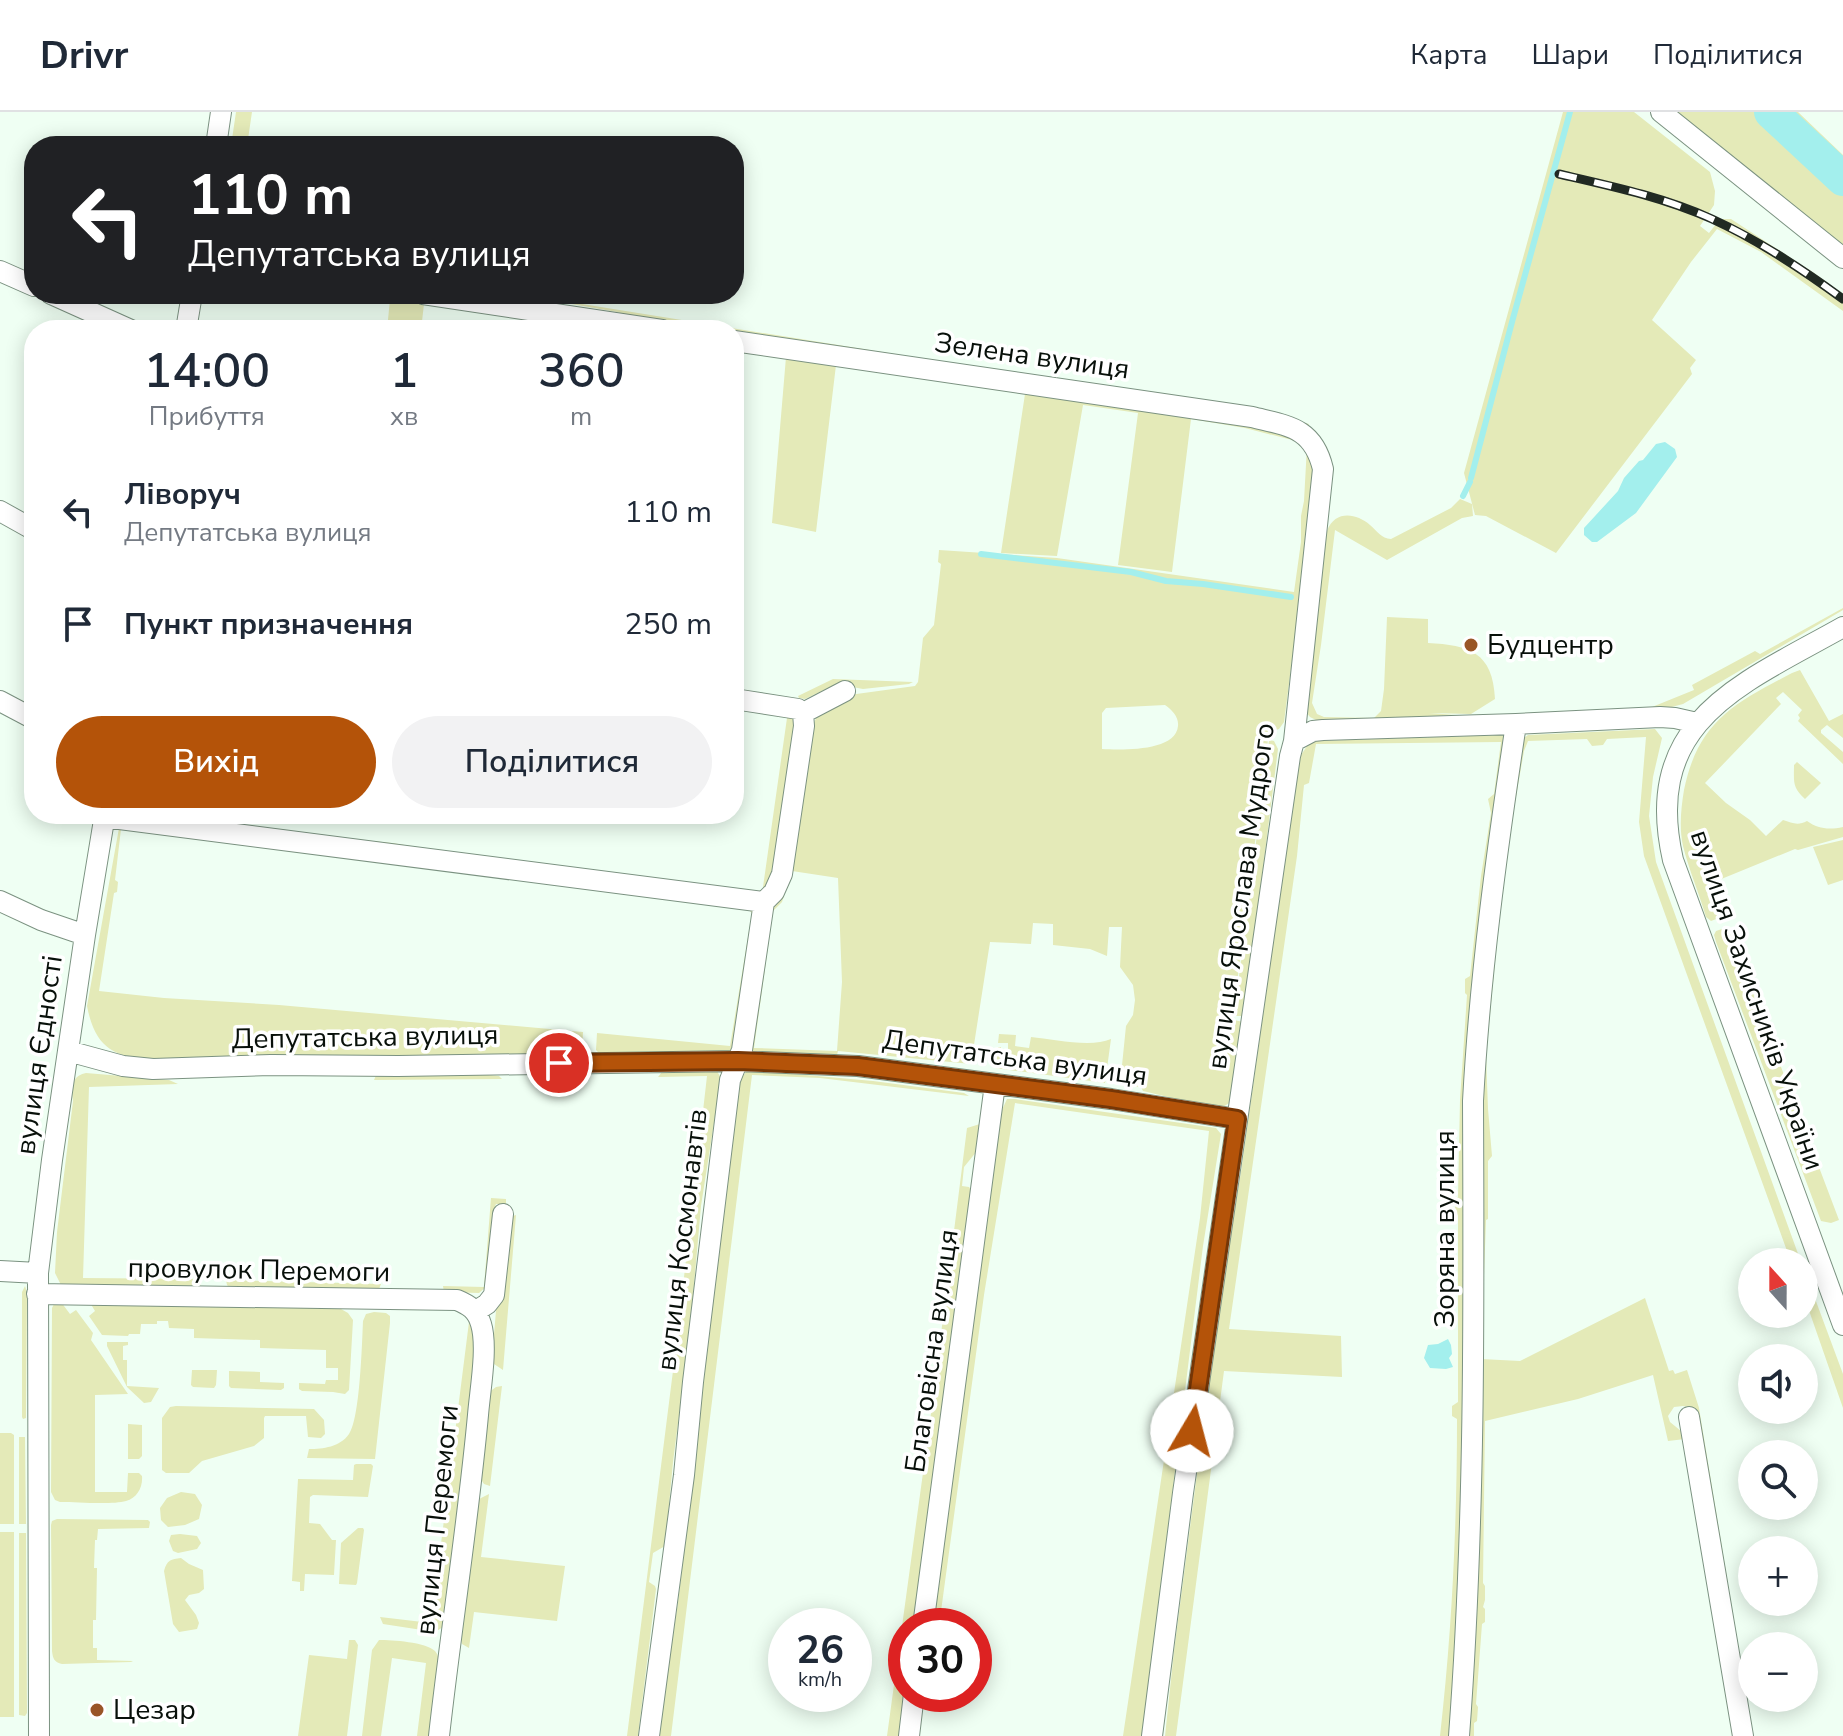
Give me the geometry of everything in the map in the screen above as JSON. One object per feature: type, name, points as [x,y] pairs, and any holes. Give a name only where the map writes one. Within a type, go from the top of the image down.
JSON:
[{"type":"street","points":[[217,136],[221,112]]},
{"type":"street","points":[[1661,112],[1843,258]]},
{"type":"street","points":[[0,271],[24,282]]},
{"type":"street","points":[[73,304],[109,320]]},
{"type":"street","points":[[489,304],[596,320]]},
{"type":"street","name":"Зелена вулиця","points":[[744,342],[1252,417],[1290,427],[1304,434],[1314,445]]},
{"type":"street","name":"вулиця Ярослава Мудрого","points":[[1152,1736],[1183,1493],[1294,741],[1323,469],[1314,445]]},
{"type":"street","points":[[0,511],[24,524]]},
{"type":"street","name":"вулиця Захисників України","points":[[1843,627],[1724,696],[1697,723],[1676,762],[1670,787],[1667,825],[1673,860],[1843,1325]]},
{"type":"street","points":[[744,701],[798,709],[803,713],[845,691]]},
{"type":"street","points":[[0,701],[24,714]]},
{"type":"street","name":"вулиця Космонавтів","points":[[649,1736],[684,1475],[730,1080],[742,1050],[764,902],[774,892],[782,874],[804,726],[803,713]]},
{"type":"street","points":[[1294,741],[1313,731],[1323,730],[1660,717],[1697,723]]},
{"type":"street","name":"Зоряна вулиця","points":[[1459,1736],[1473,1448],[1473,1101],[1476,1045],[1495,867],[1516,724]]},
{"type":"street","name":"вулиця Єдності","points":[[39,1736],[38,1284],[68,1051],[103,824]]},
{"type":"street","points":[[165,824],[764,902]]},
{"type":"street","points":[[0,901],[41,920],[85,935]]},
{"type":"street","name":"Депутатська вулиця","points":[[68,1051],[123,1066],[153,1069],[738,1061],[858,1066],[1137,1102],[1237,1119]]},
{"type":"street","name":"Благовісна вулиця","points":[[925,1608],[995,1084]]},
{"type":"street","points":[[476,1311],[494,1295],[503,1214]]},
{"type":"street","name":"провулок Перемоги","points":[[0,1271],[38,1284],[457,1300],[476,1311]]},
{"type":"street","name":"вулиця Перемоги","points":[[439,1736],[473,1472],[484,1340],[476,1311]]},
{"type":"street","points":[[1689,1417],[1743,1736]]},
{"type":"street","points":[[909,1736],[912,1712]]},
{"type":"green space","points":[[236,112],[252,112],[248,136],[232,136]]},
{"type":"green space","points":[[1563,112],[1634,112],[1710,172],[1715,191],[1714,205],[1700,226],[1709,233],[1720,219],[1731,219],[1843,294],[1843,311],[1761,252],[1717,229],[1652,320],[1696,360],[1690,368],[1692,374],[1556,553],[1486,516],[1475,515],[1464,473]]},
{"type":"green space","points":[[1661,112],[1798,112],[1843,155],[1843,258]]},
{"type":"green space","points":[[390,304],[424,304],[422,320],[388,320]]},
{"type":"green space","points":[[424,304],[450,304],[543,317]]},
{"type":"green space","points":[[572,304],[682,320],[644,320]]},
{"type":"green space","points":[[744,330],[1244,407],[1309,424],[1307,428],[744,337]]},
{"type":"green space","points":[[786,357],[1262,423],[1296,441],[1191,419],[1172,572],[1118,565],[1138,413],[1083,405],[1057,556],[1001,553],[1025,394],[836,365],[816,532],[772,523]]},
{"type":"green space","points":[[1307,446],[1314,463],[1302,584],[1284,722],[1279,729],[1269,732],[1231,1030],[1234,1020],[1243,1022],[1232,1101],[1214,1108],[1143,1091],[1141,1087],[1120,1085],[1126,1026],[1133,1015],[1135,1000],[1133,985],[1120,967],[1122,927],[1109,927],[1107,956],[1090,949],[1053,945],[1053,924],[1033,923],[1031,944],[990,942],[971,1064],[838,1051],[837,1055],[752,1052],[749,1049],[769,911],[811,729],[818,714],[849,695],[915,686],[918,682],[923,638],[934,625],[941,564],[938,562],[939,550],[1057,558],[1294,592]],"holes":[[[1165,705],[1178,723],[1175,734],[1168,741],[1146,748],[1102,749],[1102,713],[1106,708]],[[792,871],[838,878],[842,982],[837,1051],[754,1048],[773,911],[782,902]]]},
{"type":"green space","points":[[1460,499],[1472,504],[1473,516],[1462,518],[1387,560],[1335,530],[1312,703],[1317,714],[1324,717],[1374,718],[1381,711],[1387,617],[1428,619],[1428,643],[1455,646],[1476,654],[1489,671],[1495,699],[1471,714],[1429,713],[1469,716],[1320,722],[1310,717],[1306,712],[1323,551],[1331,524],[1340,517],[1352,516],[1391,539],[1451,508]]},
{"type":"green space","points":[[1843,608],[1683,704],[1668,708],[1652,707],[1694,690],[1692,685],[1755,651],[1760,654]]},
{"type":"green space","points":[[1800,670],[1829,721],[1843,714],[1843,738],[1827,725],[1821,733],[1843,752],[1843,764],[1798,721],[1802,710],[1783,692],[1776,698],[1781,704],[1705,783],[1766,836],[1783,820],[1798,824],[1807,821],[1824,828],[1843,827],[1843,837],[1795,849],[1714,882],[1724,916],[1711,921],[1706,917],[1682,839],[1682,804],[1690,766],[1709,731],[1722,717],[1753,694]]},
{"type":"green space","points":[[833,679],[913,682],[863,689],[837,684],[805,699],[799,698]]},
{"type":"green space","points":[[744,709],[792,717],[795,722],[778,870],[765,898],[275,831],[392,843],[511,862],[762,894],[787,718]]},
{"type":"green space","points":[[1655,729],[1662,738],[1653,777],[1649,816],[1656,862],[1796,1248],[1786,1248],[1644,856],[1639,822],[1646,737],[1607,739],[1603,745],[1592,746],[1587,739],[1528,741],[1512,819],[1501,900],[1486,1055],[1492,1156],[1488,1161],[1481,1359],[1520,1361],[1645,1298],[1669,1371],[1673,1370],[1675,1374],[1687,1370],[1699,1408],[1738,1645],[1738,1672],[1688,1407],[1674,1407],[1668,1416],[1670,1422],[1687,1436],[1668,1441],[1653,1375],[1578,1399],[1485,1421],[1485,1622],[1482,1624],[1477,1721],[1474,1723],[1474,1736],[1464,1736],[1483,1017],[1520,747],[1528,735]]},
{"type":"green space","points":[[1505,736],[1497,809],[1453,1736],[1440,1736],[1455,1538],[1457,1419],[1452,1416],[1452,1406],[1458,1402],[1458,1216],[1455,1199],[1458,1197],[1467,995],[1465,979],[1470,976],[1491,813],[1488,799],[1494,794],[1501,742],[1316,744],[1309,783],[1304,785],[1297,856],[1229,1329],[1341,1336],[1342,1377],[1224,1371],[1176,1736],[1165,1736],[1211,1366],[1299,758],[1307,746],[1316,741]]},
{"type":"green space","points":[[1269,740],[1274,741],[1278,749],[1251,964],[1243,1016],[1234,1016]]},
{"type":"green space","points":[[1797,762],[1821,783],[1805,799],[1795,784],[1794,765]]},
{"type":"green space","points":[[119,828],[754,910],[735,1051],[601,1055],[596,1050],[597,1033],[730,1046],[752,913],[749,910],[121,829],[115,880],[118,882],[117,892],[114,893],[99,991],[583,1032],[582,1054],[474,1057],[326,1055],[151,1061],[126,1056],[100,1040],[87,1006]]},
{"type":"green space","points":[[1843,840],[1843,880],[1828,885],[1813,847]]},
{"type":"green space","points":[[1728,927],[1839,1220],[1831,1223],[1821,1221],[1716,942],[1716,931]]},
{"type":"green space","points":[[999,1034],[1016,1035],[1015,1046],[1029,1048],[1031,1037],[1083,1043],[1111,1039],[1105,1083],[995,1068],[998,1047],[1008,1049],[1008,1043],[998,1043]]},
{"type":"green space","points":[[668,1071],[717,1071],[721,1078],[701,1206],[665,1546],[653,1553],[649,1582],[656,1589],[638,1736],[627,1736],[707,1076],[658,1077]]},
{"type":"green space","points":[[747,1071],[873,1081],[969,1096],[820,1078],[752,1075],[671,1736],[658,1736],[678,1602],[700,1419],[697,1402],[739,1080]]},
{"type":"green space","points":[[86,1073],[169,1080],[178,1084],[89,1087],[83,1278],[202,1279],[200,1286],[61,1285],[55,1273],[57,1232],[73,1101],[72,1087],[77,1077]]},
{"type":"green space","points":[[377,1073],[468,1073],[499,1076],[502,1079],[374,1080]]},
{"type":"green space","points":[[1007,1099],[1015,1099],[1216,1128],[1221,1134],[1203,1246],[1142,1736],[1123,1736],[1200,1218],[1209,1131],[1015,1103],[984,1295],[941,1608],[931,1608],[1001,1112]]},
{"type":"green space","points":[[980,1124],[977,1151],[964,1167],[962,1186],[971,1190],[918,1608],[905,1608],[929,1429],[967,1128]]},
{"type":"green space","points":[[491,1198],[506,1199],[506,1204],[496,1204],[494,1209],[487,1286],[479,1293],[444,1292],[443,1286],[484,1287]]},
{"type":"green space","points":[[516,1215],[503,1370],[494,1364],[492,1358],[503,1228]]},
{"type":"green space","points":[[226,1280],[381,1284],[379,1289],[231,1289]]},
{"type":"green space","points":[[25,1286],[26,1418],[23,1419],[22,1292]]},
{"type":"green space","points":[[89,1301],[341,1309],[353,1320],[349,1390],[345,1394],[299,1389],[299,1383],[325,1384],[326,1380],[338,1380],[338,1368],[326,1368],[326,1350],[260,1348],[260,1340],[194,1338],[194,1329],[169,1328],[168,1321],[141,1324],[140,1334],[102,1335],[89,1316],[95,1311]]},
{"type":"green space","points":[[61,1302],[70,1314],[76,1310],[93,1333],[91,1340],[128,1394],[95,1395],[95,1492],[127,1492],[128,1473],[139,1473],[142,1476],[140,1488],[136,1495],[126,1501],[60,1502],[51,1492],[52,1308]]},
{"type":"green space","points":[[1818,1307],[1843,1374],[1843,1408],[1815,1328],[1818,1328]]},
{"type":"green space","points":[[374,1312],[390,1316],[375,1459],[307,1458],[309,1449],[336,1444],[349,1434],[353,1426],[363,1321],[366,1314]]},
{"type":"green space","points":[[470,1314],[478,1325],[450,1611],[443,1627],[435,1632],[383,1624],[380,1617],[431,1623]]},
{"type":"green space","points":[[107,1342],[128,1342],[123,1346],[123,1360],[127,1360],[127,1386],[159,1388],[151,1402],[144,1403],[127,1387]]},
{"type":"green space","points":[[192,1370],[217,1370],[214,1388],[193,1387]]},
{"type":"green space","points":[[229,1371],[260,1372],[260,1382],[284,1383],[284,1388],[231,1388]]},
{"type":"green space","points":[[502,1386],[490,1486],[480,1478],[488,1393]]},
{"type":"green space","points":[[170,1407],[314,1409],[324,1420],[325,1434],[321,1438],[308,1437],[306,1416],[265,1416],[264,1438],[254,1446],[202,1461],[189,1473],[166,1473],[162,1470],[162,1418]]},
{"type":"green space","points":[[128,1424],[142,1425],[142,1456],[139,1459],[128,1459]]},
{"type":"green space","points":[[0,1433],[14,1435],[14,1524],[0,1524]]},
{"type":"green space","points":[[19,1437],[25,1437],[26,1524],[19,1524]]},
{"type":"green space","points":[[356,1464],[373,1466],[368,1497],[310,1497],[309,1523],[320,1524],[332,1540],[336,1540],[334,1575],[305,1574],[304,1591],[300,1591],[300,1582],[292,1581],[298,1479],[353,1480]]},
{"type":"green space","points":[[181,1492],[195,1494],[202,1505],[199,1519],[168,1527],[161,1520],[160,1508],[167,1498]]},
{"type":"green space","points":[[489,1494],[481,1557],[565,1566],[557,1621],[474,1612],[469,1648],[461,1640],[479,1499]]},
{"type":"green space","points":[[57,1519],[150,1522],[149,1528],[98,1529],[95,1540],[94,1568],[97,1568],[93,1648],[97,1648],[97,1660],[133,1661],[62,1664],[54,1660],[51,1525]]},
{"type":"green space","points":[[358,1528],[364,1530],[357,1583],[339,1584],[341,1543]]},
{"type":"green space","points":[[0,1532],[14,1532],[14,1717],[0,1717]]},
{"type":"green space","points":[[19,1533],[26,1533],[25,1716],[19,1715]]},
{"type":"green space","points":[[171,1535],[197,1536],[201,1543],[197,1549],[178,1553],[173,1551],[169,1541]]},
{"type":"green space","points":[[181,1558],[203,1570],[204,1589],[185,1600],[196,1615],[199,1623],[197,1629],[179,1632],[173,1624],[164,1571],[170,1561]]},
{"type":"green space","points":[[349,1640],[355,1640],[358,1645],[347,1736],[298,1736],[309,1655],[347,1659]]},
{"type":"green space","points":[[379,1640],[417,1644],[431,1648],[437,1654],[439,1664],[430,1736],[417,1736],[426,1663],[392,1658],[381,1736],[362,1736],[372,1650]]},
{"type":"green space","points":[[890,1712],[904,1712],[901,1736],[887,1736]]},
{"type":"water","points":[[1665,442],[1675,449],[1677,457],[1636,513],[1597,542],[1592,542],[1584,535],[1584,528],[1618,491],[1624,478],[1639,461],[1656,444]]},
{"type":"water","points":[[1448,1339],[1453,1367],[1430,1368],[1424,1358],[1428,1345]]},
{"type":"waterway","points":[[1471,478],[1570,112]]},
{"type":"waterway","points":[[1771,112],[1843,179]]},
{"type":"waterway","points":[[1463,496],[1470,482]]},
{"type":"waterway","points":[[981,554],[1131,572],[1166,581],[1291,597]]},
{"type":"railway","points":[[1559,174],[1656,198],[1712,219],[1779,256],[1843,299]]},
{"type":"place","name":"Будцентр","points":[[1471,645]]},
{"type":"place","name":"Цезар","points":[[97,1710]]},
{"type":"route","points":[[559,1063],[738,1061],[858,1066],[1164,1106],[1237,1119],[1192,1431]]}]
